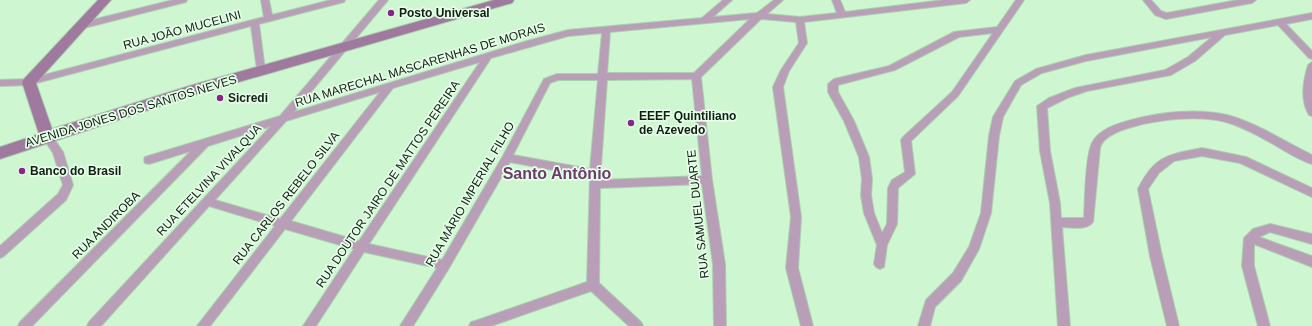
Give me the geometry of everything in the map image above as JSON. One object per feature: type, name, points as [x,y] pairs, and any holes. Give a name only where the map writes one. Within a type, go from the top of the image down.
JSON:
[{"type":"main road","points":[[47,136],[29,82],[84,25],[105,0]]},
{"type":"main road","name":"AVENIDA JONES DOS SANTOS NEVES","points":[[0,153],[47,136],[262,70],[341,49],[508,0]]},
{"type":"street","points":[[84,25],[184,0]]},
{"type":"street","points":[[265,0],[269,19]]},
{"type":"street","name":"RUA JOÃO MUCELINI","points":[[0,83],[29,82],[341,0]]},
{"type":"street","name":"RUA ETELVINA VIVALQUA","points":[[93,326],[206,201],[283,119],[384,0]]},
{"type":"street","points":[[704,21],[728,0]]},
{"type":"street","points":[[602,76],[696,76],[759,16],[779,0]]},
{"type":"street","points":[[836,0],[842,15]]},
{"type":"street","name":"RUA MARECHAL MASCARENHAS DE MORAIS","points":[[148,160],[568,33],[759,16],[800,20],[933,2],[966,0]]},
{"type":"street","points":[[880,264],[882,245],[892,224],[893,188],[896,183],[910,174],[906,140],[955,94],[1020,0]]},
{"type":"street","points":[[1147,0],[1158,13],[1166,16],[1252,0]]},
{"type":"street","points":[[924,326],[930,304],[957,276],[974,249],[986,213],[994,136],[998,118],[1018,84],[1039,71],[1086,58],[1222,34],[1312,16]]},
{"type":"street","points":[[800,20],[803,43],[785,70],[778,87],[796,217],[792,268],[807,326]]},
{"type":"street","points":[[255,23],[262,70]]},
{"type":"street","points":[[1281,23],[1312,56]]},
{"type":"street","points":[[882,245],[870,213],[866,195],[867,179],[864,157],[850,121],[833,92],[833,84],[844,79],[892,68],[957,34],[1001,29]]},
{"type":"street","points":[[606,30],[595,179],[592,285],[637,326]]},
{"type":"street","points":[[1064,326],[1056,222],[1046,151],[1042,106],[1066,94],[1171,71],[1189,60],[1222,34]]},
{"type":"street","name":"RUA DOUTOR JAIRO DE MATTOS PEREIRA","points":[[309,326],[488,56]]},
{"type":"street","points":[[1312,65],[1308,79],[1307,103],[1312,112]]},
{"type":"street","name":"RUA MÁRIO IMPERIAL FILHO","points":[[406,326],[445,265],[507,158],[544,86],[550,79],[557,77],[602,76]]},
{"type":"street","name":"RUA SAMUEL DUARTE","points":[[696,76],[707,180],[719,264],[720,326]]},
{"type":"street","name":"RUA CARLOS REBELO SILVA","points":[[203,326],[390,86]]},
{"type":"street","points":[[1056,222],[1086,223],[1089,219],[1090,184],[1097,143],[1112,129],[1140,121],[1184,117],[1225,118],[1254,130],[1312,160]]},
{"type":"street","points":[[0,254],[62,196],[68,185],[58,152],[47,136]]},
{"type":"street","name":"RUA ANDIROBA","points":[[24,326],[206,142]]},
{"type":"street","points":[[1173,326],[1156,256],[1143,189],[1155,170],[1171,158],[1202,152],[1242,160],[1312,193]]},
{"type":"street","points":[[507,158],[595,179],[707,180]]},
{"type":"street","points":[[206,201],[362,247],[445,265]]},
{"type":"street","points":[[1248,238],[1256,232],[1270,228],[1312,239]]},
{"type":"street","points":[[1248,238],[1312,262]]},
{"type":"street","points":[[1248,238],[1248,266],[1264,326]]},
{"type":"street","points":[[475,326],[592,285]]},
{"type":"place","name":"Posto Universal","points":[[391,13]]},
{"type":"place","name":"Sicredi","points":[[220,98]]},
{"type":"place","name":"EEEF Quintiliano de Azevedo","points":[[631,123]]},
{"type":"place","name":"Banco do Brasil","points":[[22,171]]},
{"type":"district","name":"Santo Antônio","points":[[557,173]]}]
